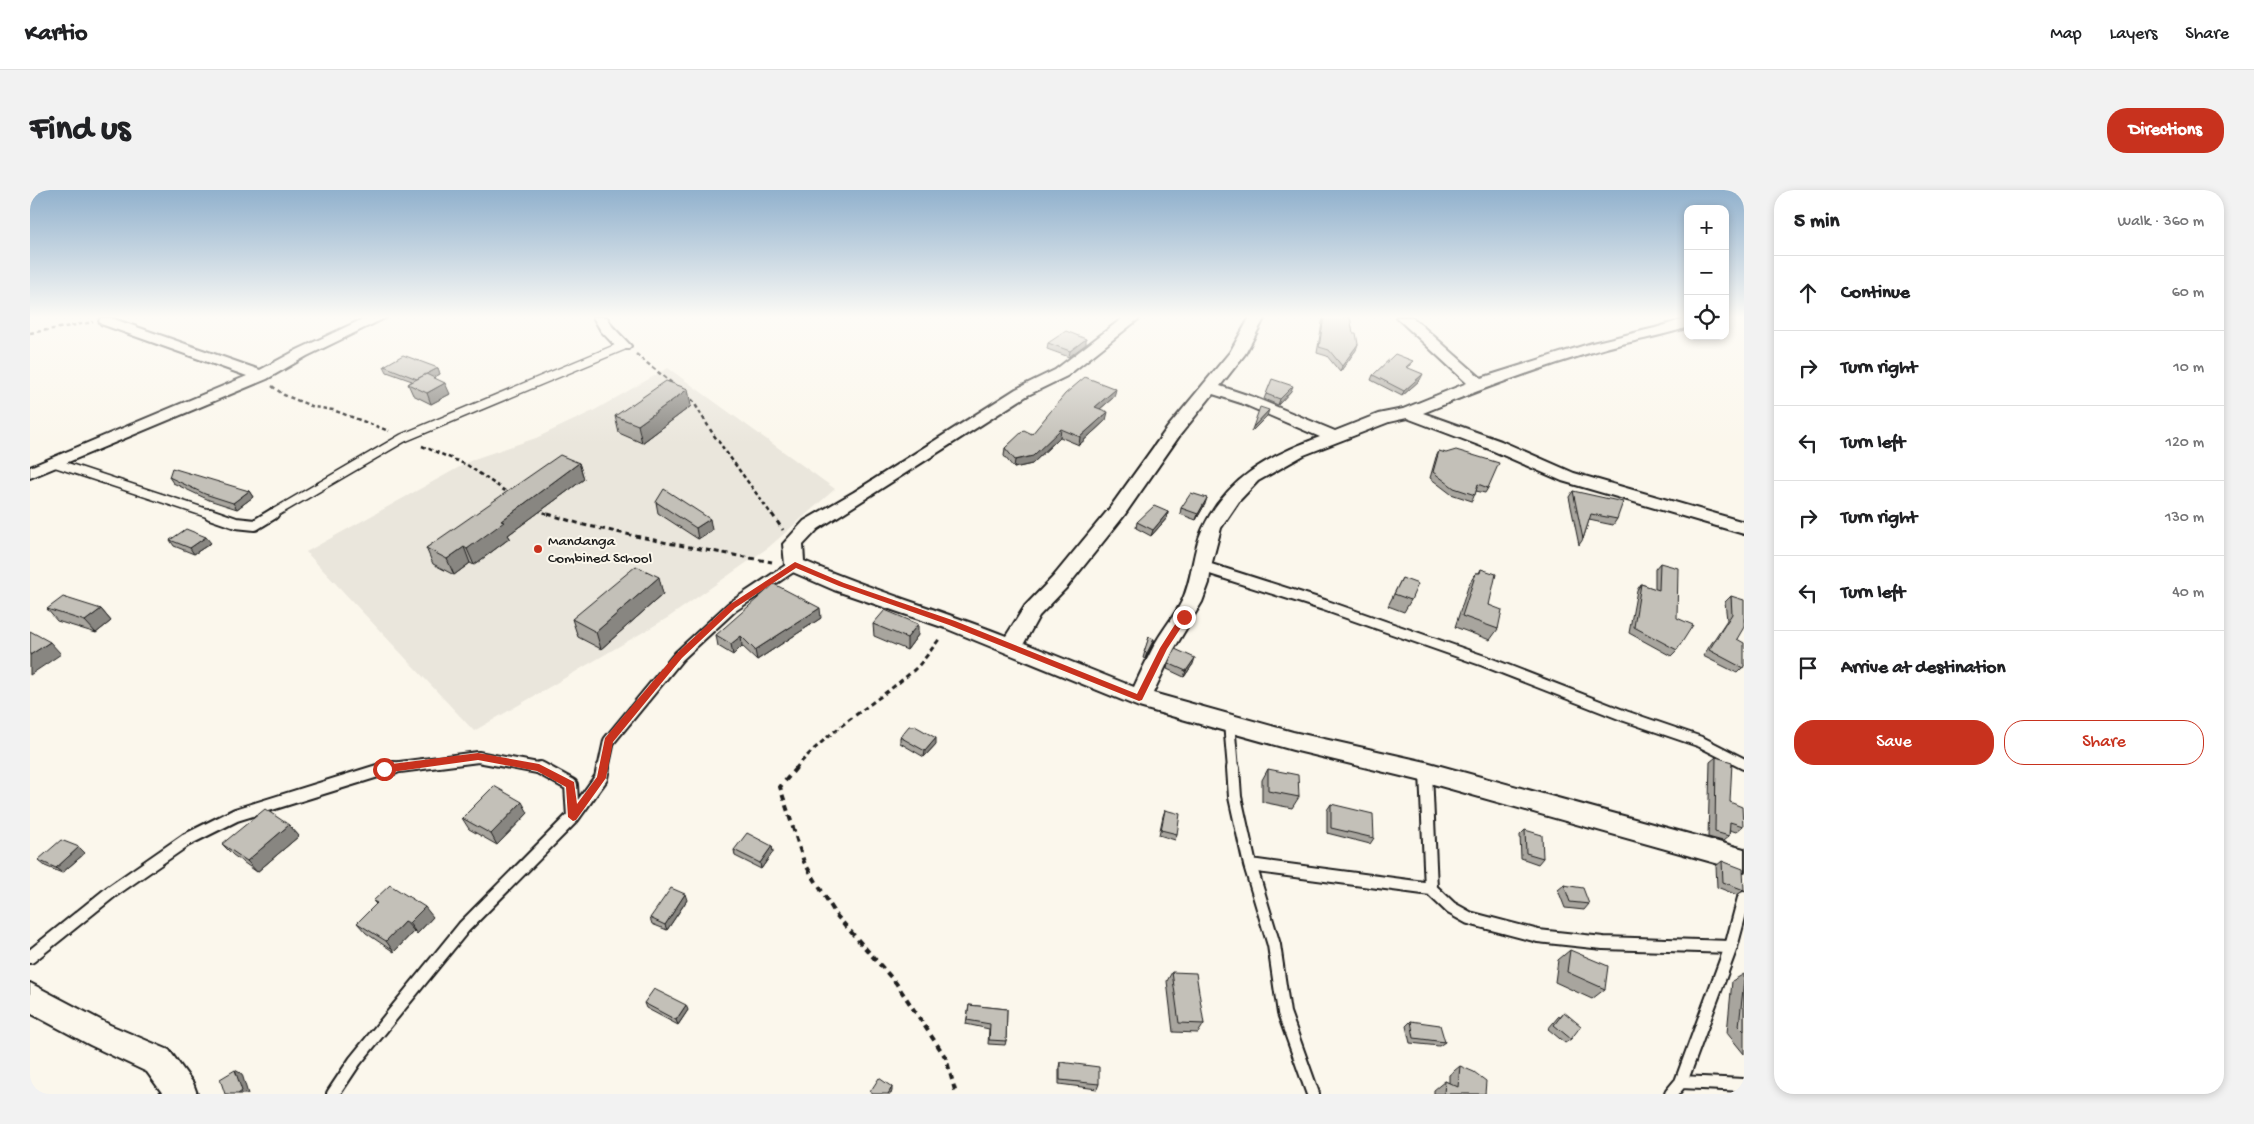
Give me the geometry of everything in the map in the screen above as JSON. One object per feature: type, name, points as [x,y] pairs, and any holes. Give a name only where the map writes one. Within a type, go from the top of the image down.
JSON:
[{"type":"street","points":[[214,359],[261,376]]},
{"type":"street","points":[[30,473],[261,376],[291,359]]},
{"type":"street","points":[[1079,359],[1061,373],[1022,392],[860,496],[811,525],[794,554],[842,585],[952,623],[1139,698],[1293,741],[1426,772],[1744,860]]},
{"type":"street","points":[[1011,647],[1032,611],[1060,582],[1116,513],[1174,432],[1233,359]]},
{"type":"street","points":[[1450,359],[1478,384]]},
{"type":"street","points":[[1139,698],[1164,648],[1192,602],[1199,583],[1201,566],[1212,528],[1233,496],[1252,477],[1291,455],[1384,418],[1408,413],[1478,384],[1555,359]]},
{"type":"street","points":[[1210,388],[1247,400],[1335,438]]},
{"type":"street","points":[[1408,413],[1495,445],[1568,476],[1744,528]]},
{"type":"street","points":[[30,997],[100,1035],[158,1061],[182,1094]]},
{"type":"lane","points":[[55,463],[236,523],[255,525],[403,438],[591,359]]},
{"type":"lane","points":[[333,1094],[355,1061],[464,926],[573,817],[601,778],[608,740],[679,656],[732,606],[794,554]]},
{"type":"lane","points":[[1201,566],[1256,586],[1339,610],[1565,690],[1627,716],[1711,746],[1744,764]]},
{"type":"lane","points":[[1229,723],[1235,797],[1250,865],[1274,945],[1284,1013],[1313,1094]]},
{"type":"lane","points":[[30,956],[112,892],[186,840],[236,815],[384,769],[478,757],[539,767],[571,785],[573,817]]},
{"type":"lane","points":[[1426,772],[1431,889]]},
{"type":"lane","points":[[1250,865],[1431,889],[1451,908],[1469,918],[1538,936],[1603,943],[1731,947]]},
{"type":"lane","points":[[1671,1094],[1681,1082],[1731,947],[1744,898]]},
{"type":"lane","points":[[1681,1082],[1744,1085]]},
{"type":"path","points":[[644,359],[693,401],[794,554]]},
{"type":"path","points":[[261,376],[284,394],[314,407],[333,410],[373,424],[466,465],[511,494]]},
{"type":"path","points":[[533,508],[554,517],[726,556],[794,554]]},
{"type":"path","points":[[952,623],[915,669],[850,718],[814,750],[780,787],[804,862],[837,916],[896,983],[946,1058],[956,1094]]},
{"type":"shaded area","name":"Mandanga Combined School","points":[[668,368],[835,489],[769,547],[669,617],[474,731],[306,552],[474,459],[536,438],[593,411]]},
{"type":"building","points":[[396,359],[414,359],[438,368],[417,379],[384,366]]},
{"type":"building","points":[[1336,359],[1347,359],[1342,366]]},
{"type":"building","points":[[1390,359],[1413,361],[1406,367],[1423,374],[1404,391],[1373,375]]},
{"type":"building","points":[[426,374],[445,383],[427,393],[408,384]]},
{"type":"building","points":[[1085,377],[1116,389],[1095,407],[1108,412],[1080,437],[1061,429],[1033,456],[1015,460],[1005,448],[1024,430],[1032,434],[1065,394]]},
{"type":"building","points":[[1272,379],[1293,386],[1280,399],[1266,394]]},
{"type":"building","points":[[666,381],[688,389],[638,425],[615,416]]},
{"type":"building","points":[[1260,407],[1269,410],[1253,427]]},
{"type":"building","points":[[1456,450],[1499,463],[1488,488],[1478,484],[1475,495],[1454,488],[1433,472],[1439,451],[1446,453]]},
{"type":"building","points":[[560,455],[579,463],[501,521],[504,522],[467,549],[464,547],[447,559],[426,548]]},
{"type":"building","points":[[172,468],[249,491],[233,503],[205,494],[169,477]]},
{"type":"building","points":[[664,489],[710,519],[696,528],[656,502]]},
{"type":"building","points":[[1573,491],[1623,502],[1617,519],[1591,514],[1583,539]]},
{"type":"building","points":[[1191,493],[1207,498],[1198,514],[1181,508]]},
{"type":"building","points":[[1154,506],[1168,512],[1153,530],[1137,522]]},
{"type":"building","points":[[186,529],[206,537],[190,548],[170,540]]},
{"type":"building","points":[[1660,563],[1678,568],[1677,618],[1693,625],[1677,650],[1634,627],[1641,584],[1659,590]]},
{"type":"building","points":[[636,566],[659,577],[596,632],[572,619]]},
{"type":"building","points":[[1481,569],[1496,574],[1489,605],[1502,610],[1498,629],[1462,616],[1476,573],[1480,573]]},
{"type":"building","points":[[1402,578],[1418,584],[1411,600],[1394,594]]},
{"type":"building","points":[[774,584],[820,608],[755,650],[741,636],[731,644],[716,635]]},
{"type":"building","points":[[1731,596],[1744,600],[1744,627],[1737,639],[1744,643],[1743,668],[1709,650],[1732,614]]},
{"type":"building","points":[[63,597],[101,609],[85,621],[47,609]]},
{"type":"building","points":[[885,610],[918,624],[907,638],[873,624]]},
{"type":"building","points":[[30,631],[50,642],[30,655]]},
{"type":"building","points":[[1149,637],[1154,639],[1147,653],[1144,652]]},
{"type":"building","points":[[1175,649],[1195,658],[1186,671],[1168,663]]},
{"type":"building","points":[[909,726],[915,726],[936,738],[925,751],[900,737]]},
{"type":"building","points":[[1716,757],[1732,762],[1730,802],[1742,807],[1743,826],[1730,822],[1729,836],[1715,832]]},
{"type":"building","points":[[1268,769],[1298,775],[1299,797],[1268,791]]},
{"type":"building","points":[[494,786],[522,802],[491,834],[462,818]]},
{"type":"building","points":[[1331,804],[1373,814],[1374,838],[1331,828]]},
{"type":"building","points":[[265,809],[289,825],[247,861],[222,844]]},
{"type":"building","points":[[1165,810],[1180,814],[1177,834],[1161,830]]},
{"type":"building","points":[[1525,830],[1542,835],[1543,858],[1526,853]]},
{"type":"building","points":[[747,833],[772,846],[760,863],[734,850]]},
{"type":"building","points":[[61,840],[79,847],[56,868],[38,860]]},
{"type":"building","points":[[1722,861],[1743,869],[1744,890],[1723,882]]},
{"type":"building","points":[[390,885],[425,907],[409,923],[405,921],[386,941],[357,923],[377,903],[373,901]]},
{"type":"building","points":[[1564,885],[1583,888],[1589,904],[1570,902]]},
{"type":"building","points":[[671,888],[685,894],[665,925],[650,918]]},
{"type":"building","points":[[1570,950],[1608,966],[1605,989],[1567,972]]},
{"type":"building","points":[[1172,972],[1196,973],[1204,1024],[1179,1023]]},
{"type":"building","points":[[1744,980],[1744,1031],[1739,1026]]},
{"type":"building","points":[[654,989],[686,1005],[676,1020],[644,1003]]},
{"type":"building","points":[[969,1005],[1007,1009],[1006,1041],[989,1040],[990,1024],[967,1020]]},
{"type":"building","points":[[1564,1012],[1581,1026],[1571,1039],[1554,1025]]},
{"type":"building","points":[[1411,1021],[1440,1025],[1445,1042],[1414,1038]]},
{"type":"building","points":[[1060,1062],[1099,1067],[1099,1084],[1060,1080]]},
{"type":"building","points":[[1460,1066],[1474,1072],[1486,1081],[1485,1094],[1444,1094],[1445,1081],[1458,1087]]},
{"type":"building","points":[[235,1070],[242,1091],[238,1094],[225,1094],[220,1079]]},
{"type":"building","points":[[879,1078],[892,1087],[888,1094],[873,1094],[870,1092]]},
{"type":"place","name":"Mandanga Combined School","points":[[538,549]]},
{"type":"route","points":[[384,769],[478,757],[539,767],[571,785],[573,817],[601,778],[608,740],[679,656],[732,606],[795,565],[842,585],[952,623],[1139,698],[1164,648],[1184,617]]}]
